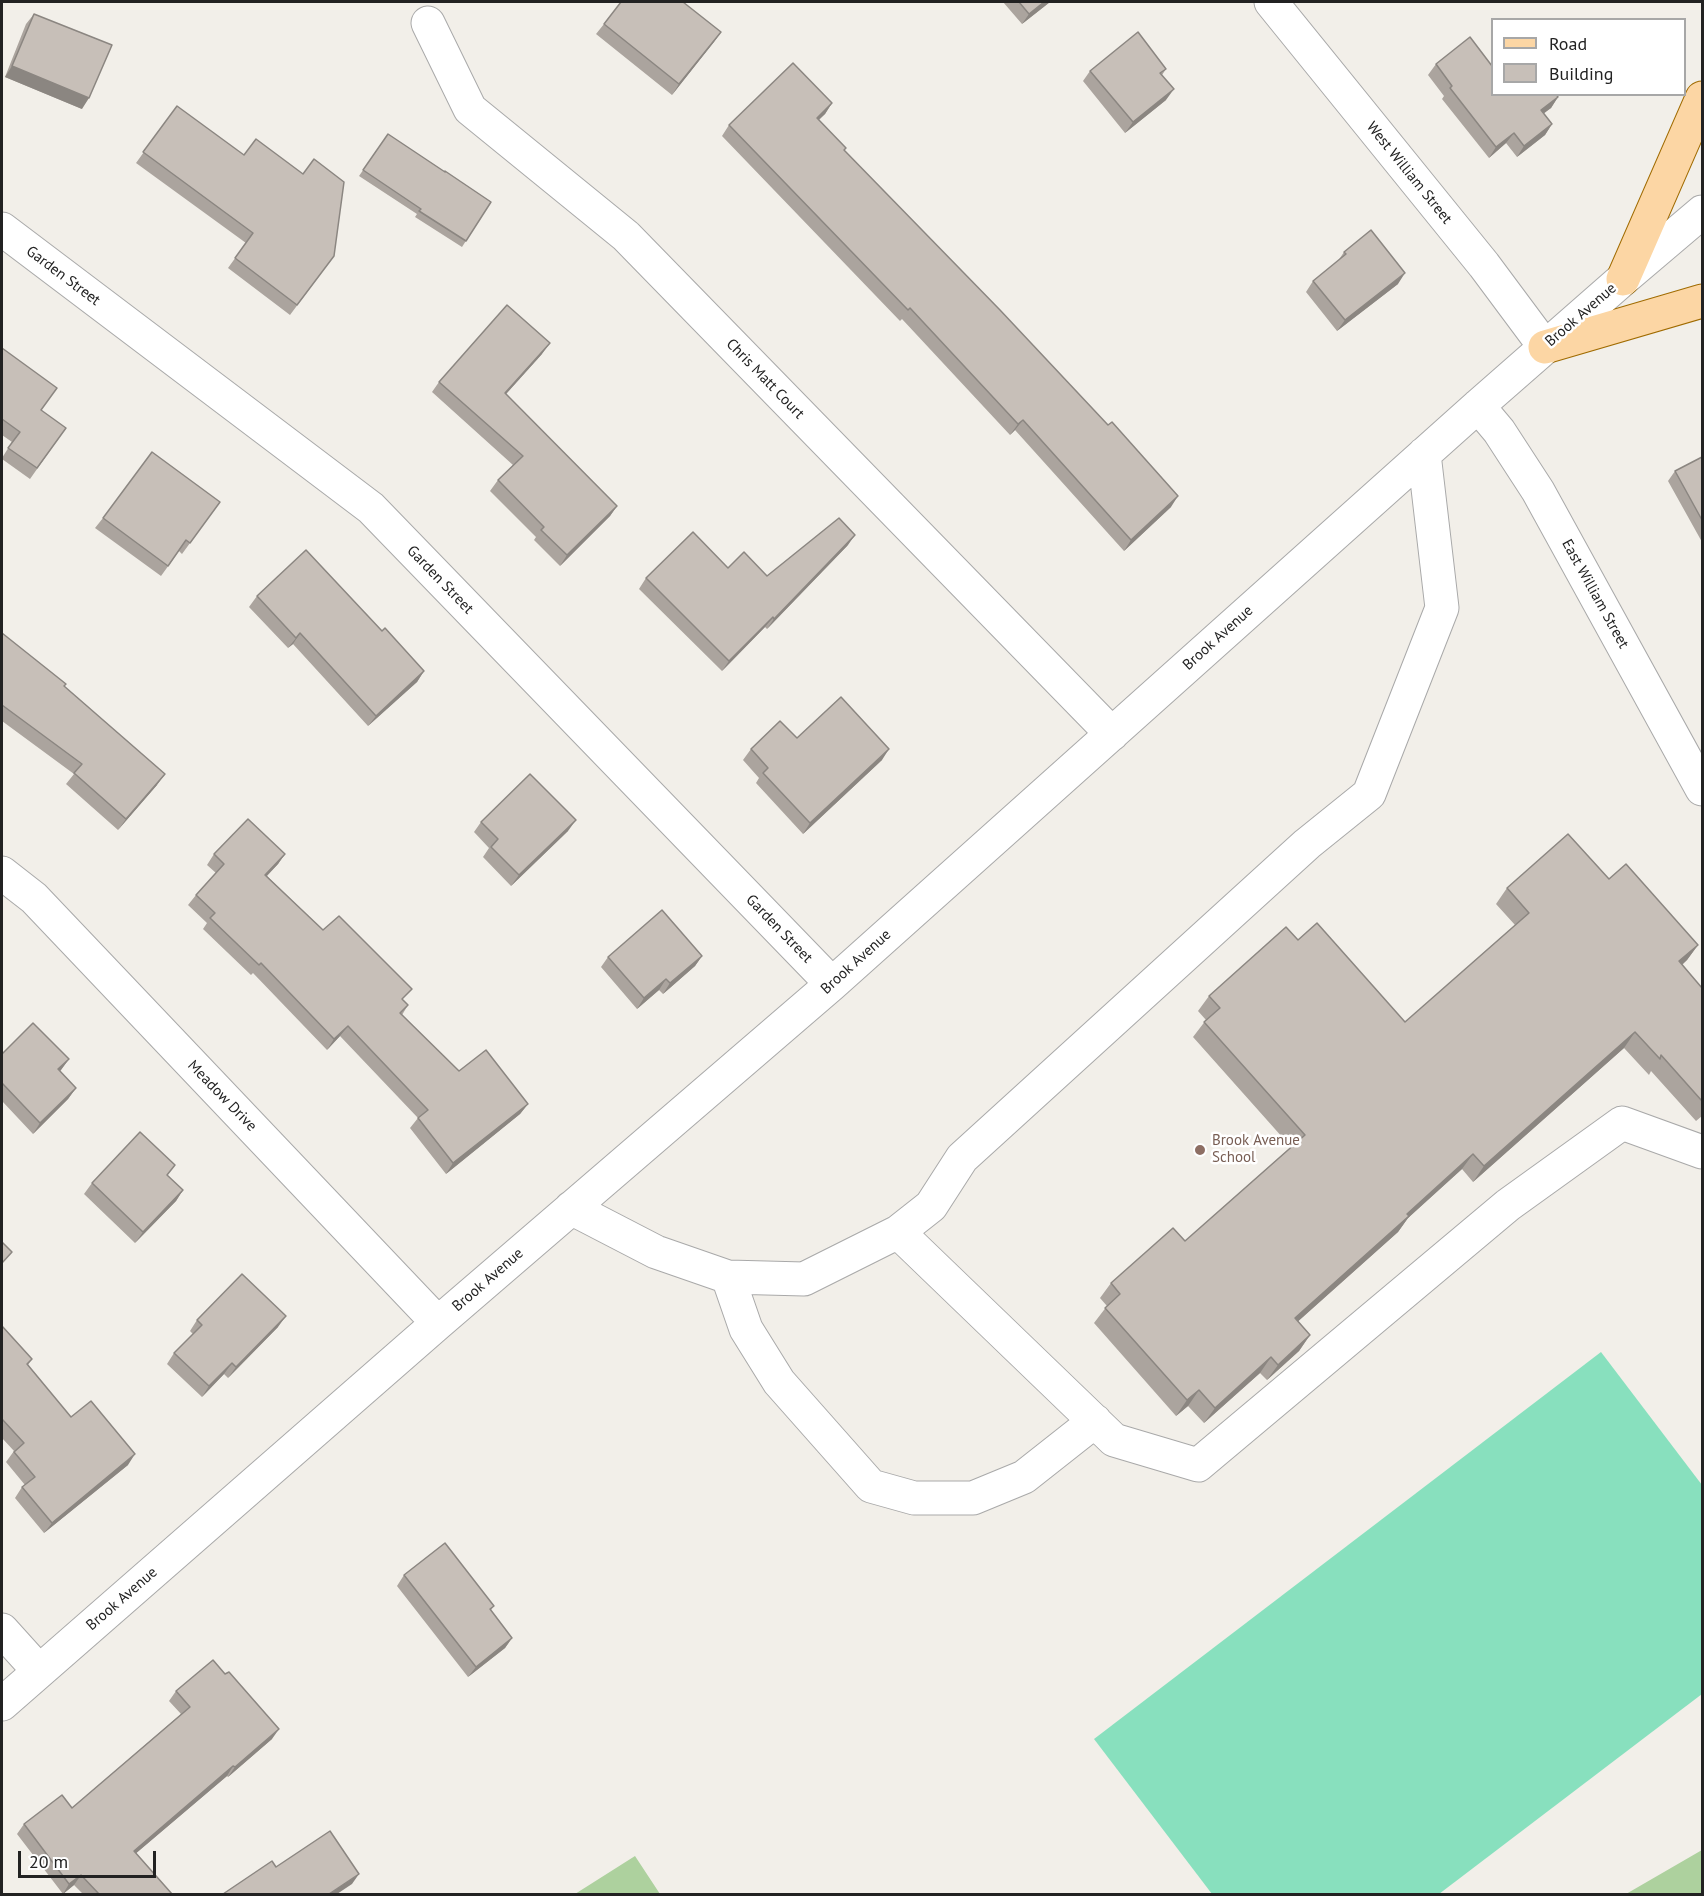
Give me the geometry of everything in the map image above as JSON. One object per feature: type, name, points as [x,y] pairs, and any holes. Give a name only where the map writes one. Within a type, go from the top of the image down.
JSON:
[{"type":"main road","points":[[1623,279],[1702,99]]},
{"type":"main road","points":[[1545,347],[1702,301]]},
{"type":"street","name":"West William Street","points":[[1271,2],[1484,265],[1545,347]]},
{"type":"street","name":"Chris Matt Court","points":[[428,23],[470,109],[626,236],[1112,734]]},
{"type":"street","name":"Brook Avenue","points":[[2,1704],[438,1323],[832,984],[1478,406],[1702,212]]},
{"type":"street","name":"Garden Street","points":[[2,229],[370,508],[832,984]]},
{"type":"street","name":"East William Street","points":[[1478,406],[1499,430],[1538,491],[1702,789]]},
{"type":"street","points":[[571,1208],[656,1252],[728,1277],[804,1279],[898,1232],[931,1206],[962,1158],[1307,844],[1369,794],[1442,608],[1424,454]]},
{"type":"street","name":"Meadow Drive","points":[[2,873],[34,898],[438,1323]]},
{"type":"street","points":[[898,1232],[1114,1440],[1198,1465],[1508,1205],[1622,1123],[1702,1152]]},
{"type":"street","points":[[728,1277],[746,1329],[779,1382],[871,1486],[914,1498],[973,1498],[1024,1477],[1095,1421]]},
{"type":"street","points":[[2,1630],[39,1671]]},
{"type":"green space","points":[[1601,1352],[1702,1485],[1702,1694],[1439,1894],[1212,1894],[1094,1739]]},
{"type":"green space","points":[[1702,1850],[1702,1894],[1626,1894]]},
{"type":"green space","points":[[635,1856],[660,1894],[575,1894]]},
{"type":"building","points":[[621,2],[683,2],[721,32],[679,84],[604,24]]},
{"type":"building","points":[[1019,2],[1044,2],[1029,14]]},
{"type":"building","points":[[34,14],[112,45],[89,98],[12,66]]},
{"type":"building","points":[[1138,32],[1166,69],[1160,73],[1174,89],[1133,122],[1090,71]]},
{"type":"building","points":[[1470,37],[1491,65],[1491,96],[1557,96],[1541,110],[1552,124],[1524,146],[1514,133],[1496,147],[1450,88],[1452,86],[1436,64]]},
{"type":"building","points":[[793,63],[832,103],[817,118],[846,148],[844,150],[1108,425],[1112,422],[1178,496],[1131,540],[1023,420],[1018,424],[910,308],[908,310],[729,125]]},
{"type":"building","points":[[177,106],[244,155],[256,139],[303,174],[314,159],[344,182],[334,256],[297,305],[235,258],[253,233],[143,152]]},
{"type":"building","points":[[388,134],[491,202],[466,241],[419,211],[421,209],[363,170]]},
{"type":"building","points":[[1371,230],[1405,273],[1345,320],[1313,281]]},
{"type":"building","points":[[507,305],[550,343],[505,393],[617,506],[567,555],[541,530],[544,527],[498,480],[523,456],[439,382]]},
{"type":"building","points":[[2,348],[57,388],[41,410],[66,428],[37,468],[8,448],[20,432],[2,419]]},
{"type":"building","points":[[152,452],[220,502],[190,543],[186,540],[168,566],[103,518]]},
{"type":"building","points":[[1702,457],[1702,520],[1675,471]]},
{"type":"building","points":[[839,518],[855,535],[774,619],[773,617],[729,661],[646,578],[693,532],[728,568],[744,552],[767,576]]},
{"type":"building","points":[[306,550],[382,631],[385,628],[424,671],[376,716],[300,633],[296,638],[257,596]]},
{"type":"building","points":[[2,633],[66,684],[64,686],[165,774],[126,819],[74,773],[82,764],[2,705]]},
{"type":"building","points":[[841,697],[889,749],[810,823],[763,773],[768,768],[751,749],[780,721],[797,738]]},
{"type":"building","points":[[530,774],[576,820],[519,875],[491,847],[498,839],[481,822]]},
{"type":"building","points":[[248,819],[285,854],[265,875],[323,930],[339,916],[412,989],[402,999],[408,1005],[400,1013],[459,1071],[486,1050],[528,1104],[453,1163],[418,1118],[428,1110],[348,1026],[334,1039],[261,963],[259,965],[210,918],[215,913],[196,895],[224,864],[214,854]]},
{"type":"building","points":[[1568,834],[1609,879],[1626,864],[1698,945],[1679,961],[1702,988],[1702,1101],[1661,1055],[1660,1059],[1635,1032],[1484,1166],[1473,1154],[1407,1214],[1409,1216],[1295,1318],[1310,1335],[1278,1365],[1271,1357],[1215,1408],[1199,1390],[1187,1400],[1105,1308],[1120,1294],[1111,1283],[1173,1228],[1185,1241],[1305,1135],[1204,1022],[1220,1008],[1209,996],[1286,927],[1298,940],[1317,923],[1405,1022],[1529,913],[1507,888]]},
{"type":"building","points":[[662,910],[702,956],[670,983],[666,979],[644,998],[608,957]]},
{"type":"building","points":[[33,1023],[69,1059],[58,1069],[76,1088],[40,1123],[2,1083],[2,1054]]},
{"type":"building","points":[[140,1132],[175,1165],[167,1175],[183,1190],[143,1232],[92,1183]]},
{"type":"building","points":[[2,1242],[12,1252],[2,1263]]},
{"type":"building","points":[[242,1274],[286,1316],[236,1367],[232,1363],[209,1386],[174,1353],[202,1325],[197,1320]]},
{"type":"building","points":[[2,1326],[32,1359],[27,1364],[71,1417],[91,1401],[135,1454],[52,1523],[22,1487],[35,1477],[14,1452],[24,1443],[2,1419]]},
{"type":"building","points":[[445,1543],[494,1606],[490,1609],[512,1638],[476,1667],[404,1575]]},
{"type":"building","points":[[213,1660],[225,1674],[229,1672],[279,1729],[134,1851],[172,1894],[99,1894],[81,1875],[69,1884],[24,1824],[62,1795],[72,1808],[190,1707],[176,1691]]},
{"type":"building","points":[[330,1831],[359,1874],[329,1894],[223,1894],[272,1861],[276,1867]]},
{"type":"place","name":"Brook Avenue School","points":[[1200,1150]]}]
